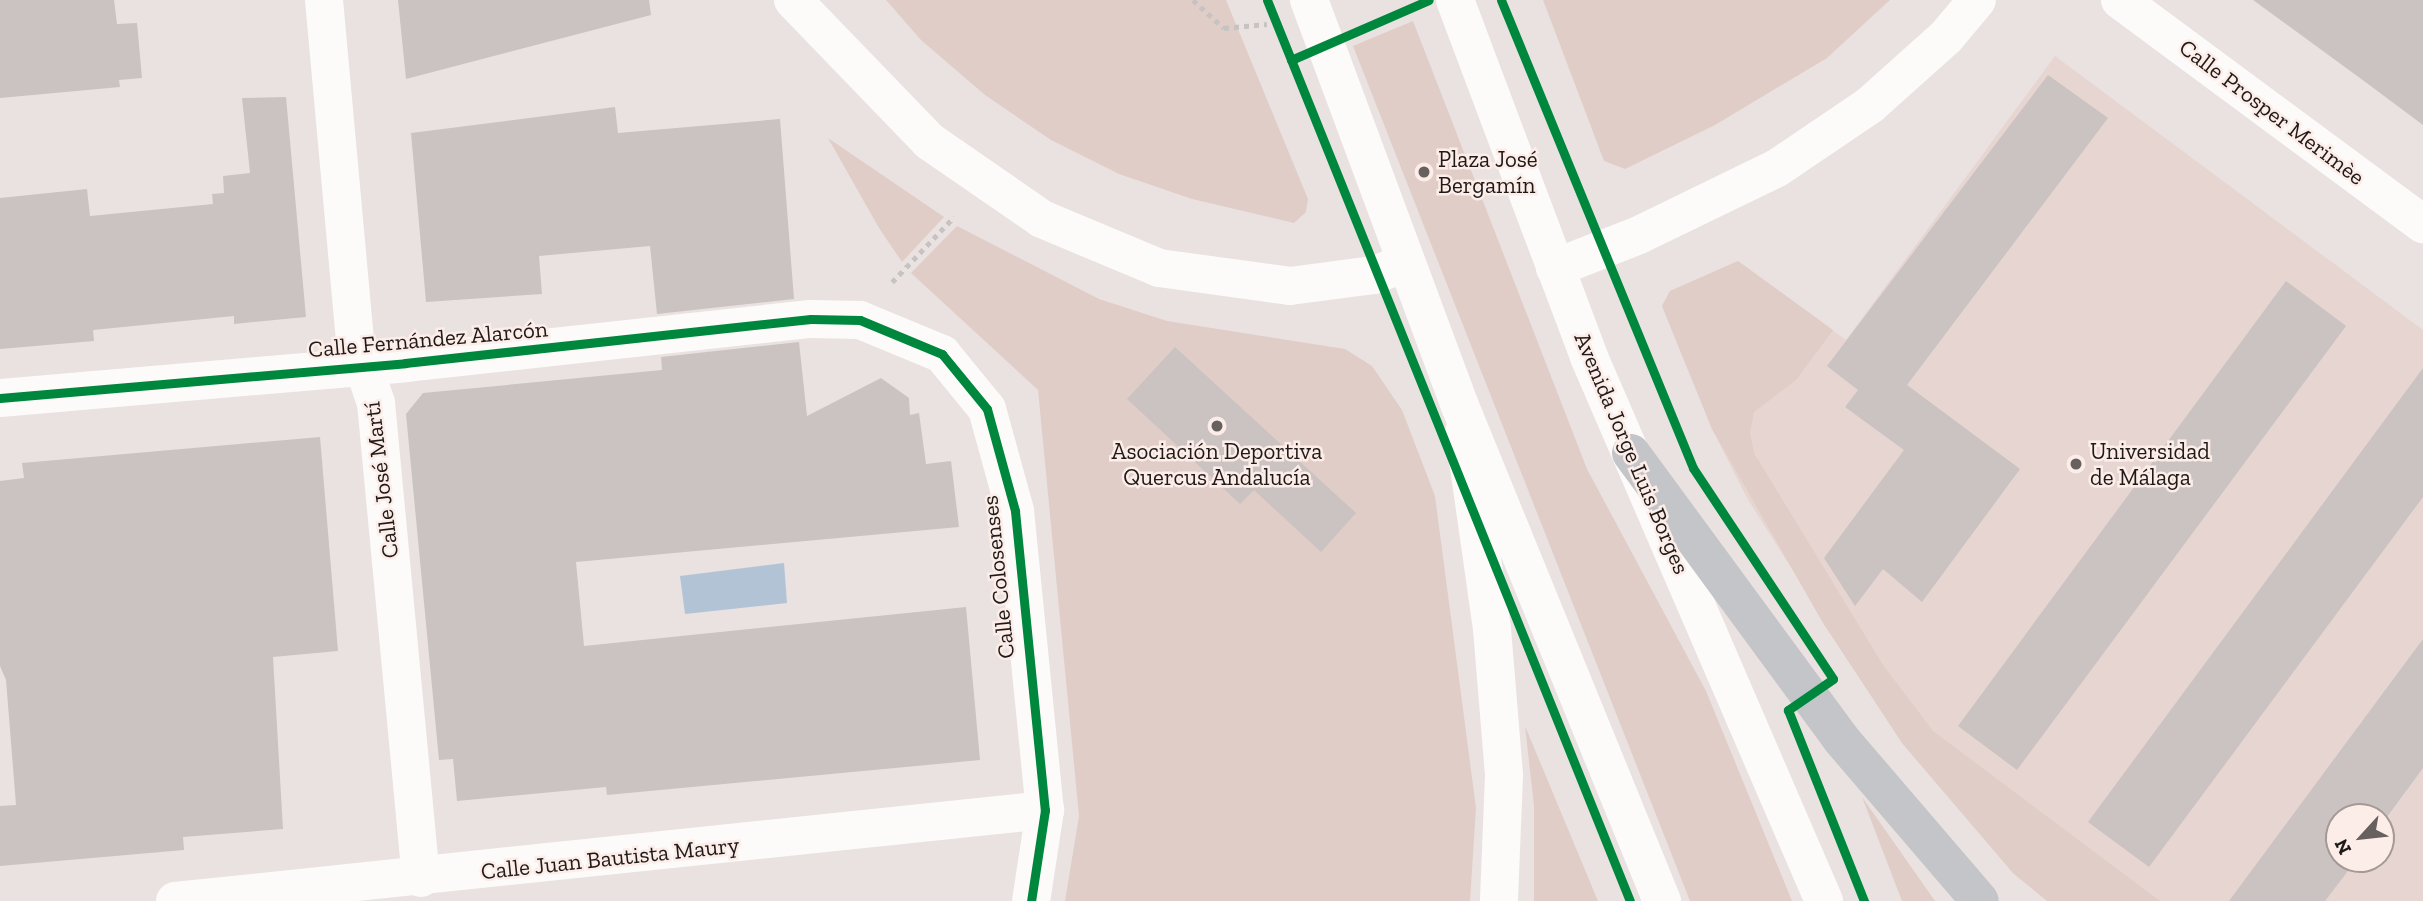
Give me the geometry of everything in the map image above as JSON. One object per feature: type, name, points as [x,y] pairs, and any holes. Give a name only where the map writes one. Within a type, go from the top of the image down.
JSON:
[{"type":"highway","points":[[1631,453],[1841,739],[1980,901]]},
{"type":"street","name":"Calle José Martí","points":[[324,0],[355,342],[376,403],[421,878]]},
{"type":"street","points":[[793,0],[929,141],[1042,219],[1159,268],[1290,286],[1374,275],[1406,263]]},
{"type":"street","points":[[1309,0],[1460,406],[1662,901]]},
{"type":"street","name":"Avenida Jorge Luis Borges","points":[[1455,0],[1555,268],[1631,453],[1824,901]]},
{"type":"street","points":[[1555,268],[1639,235],[1777,168],[1870,105],[1945,37],[1977,0]]},
{"type":"street","name":"Calle Prosper Merimèe","points":[[2120,0],[2423,224]]},
{"type":"street","name":"Calle Fernández Alarcón","points":[[0,398],[362,366],[811,319],[860,320]]},
{"type":"street","name":"Calle Colosenses","points":[[860,320],[942,354],[987,409],[1015,511],[1045,810],[1031,901]]},
{"type":"street","points":[[1460,406],[1497,695],[1504,775],[1499,901]]},
{"type":"street","name":"Calle Juan Bautista Maury","points":[[175,901],[421,878],[1045,810]]},
{"type":"path","points":[[1192,0],[1224,28],[1240,31],[1275,22]]},
{"type":"path","points":[[1271,11],[1291,60],[1326,44]]},
{"type":"path","points":[[897,276],[950,222]]},
{"type":"shaded area","points":[[886,0],[1226,0],[1308,199],[1306,212],[1294,223],[1192,199],[1119,174],[1051,140],[985,95],[921,40]]},
{"type":"shaded area","points":[[1543,0],[1890,0],[1827,58],[1715,125],[1625,169],[1604,161]]},
{"type":"shaded area","points":[[1413,21],[1587,469],[1706,691],[1792,901],[1690,901],[1353,46]]},
{"type":"shaded area","name":"Universidad de Málaga","points":[[2055,56],[2423,330],[2423,901],[2047,901],[2013,873],[1902,743],[1747,498],[1712,429],[1662,306],[1670,291],[1738,261],[1846,340]]},
{"type":"shaded area","points":[[828,138],[944,217],[902,262],[879,228]]},
{"type":"shaded area","points":[[957,226],[1099,299],[1167,321],[1345,349],[1372,366],[1402,410],[1435,496],[1476,808],[1470,901],[1065,901],[1079,816],[1038,390],[911,273]]},
{"type":"shaded area","points":[[1738,261],[1833,330],[1796,380],[1754,412],[1750,433],[1754,453],[1883,665],[1933,731],[2160,901],[2047,901],[2013,873],[1902,743],[1823,623],[1712,429],[1662,306],[1670,291]]},
{"type":"shaded area","points":[[1525,726],[1598,901],[1534,901],[1534,806]]},
{"type":"shaded area","points":[[1862,797],[1935,901],[1902,901]]},
{"type":"water","points":[[784,563],[787,603],[685,614],[680,576]]},
{"type":"building","points":[[0,0],[114,0],[117,24],[137,23],[142,78],[119,80],[120,87],[0,98]]},
{"type":"building","points":[[398,0],[649,0],[651,15],[406,79]]},
{"type":"building","points":[[2253,0],[2423,0],[2423,125],[2364,81]]},
{"type":"building","points":[[2048,75],[2108,118],[1907,385],[2020,469],[1922,602],[1883,569],[1855,606],[1824,558],[1904,450],[1845,407],[1858,390],[1827,366]]},
{"type":"building","points":[[286,97],[306,317],[234,324],[234,316],[93,330],[94,341],[0,349],[0,198],[87,189],[90,216],[213,204],[212,194],[224,193],[223,176],[250,173],[242,98]]},
{"type":"building","points":[[615,107],[618,133],[780,119],[794,299],[657,314],[650,246],[539,256],[542,294],[426,302],[411,133]]},
{"type":"building","points":[[2286,281],[2346,326],[2017,770],[1958,726]]},
{"type":"building","points":[[799,342],[807,416],[881,378],[909,398],[910,415],[919,413],[926,464],[951,461],[959,527],[576,562],[584,646],[966,607],[980,760],[607,795],[606,787],[457,801],[453,759],[439,760],[406,414],[423,393],[662,370],[661,357]]},
{"type":"building","points":[[1175,347],[1356,513],[1321,552],[1254,490],[1240,504],[1127,399]]},
{"type":"building","points":[[2423,368],[2423,497],[2149,867],[2088,822]]},
{"type":"building","points":[[320,437],[338,651],[273,657],[283,829],[183,837],[184,850],[0,866],[0,806],[16,805],[6,680],[0,666],[0,481],[24,478],[22,463]]},
{"type":"building","points":[[2423,639],[2423,768],[2395,806],[2395,803],[2325,803],[2325,873],[2346,873],[2325,901],[2229,901]]},
{"type":"cycle path","points":[[1267,0],[1630,901]]},
{"type":"cycle path","points":[[1291,60],[1429,0]]},
{"type":"cycle path","points":[[1501,0],[1693,468],[1833,679],[1788,710],[1864,901]]},
{"type":"cycle path","points":[[0,398],[405,363],[811,319],[860,320],[942,354],[987,409],[1015,511],[1045,810],[1031,901]]},
{"type":"place","name":"Plaza José Bergamín","points":[[1424,172]]},
{"type":"place","name":"Asociación Deportiva Quercus Andalucía","points":[[1217,426]]},
{"type":"place","name":"Universidad de Málaga","points":[[2076,464]]}]
